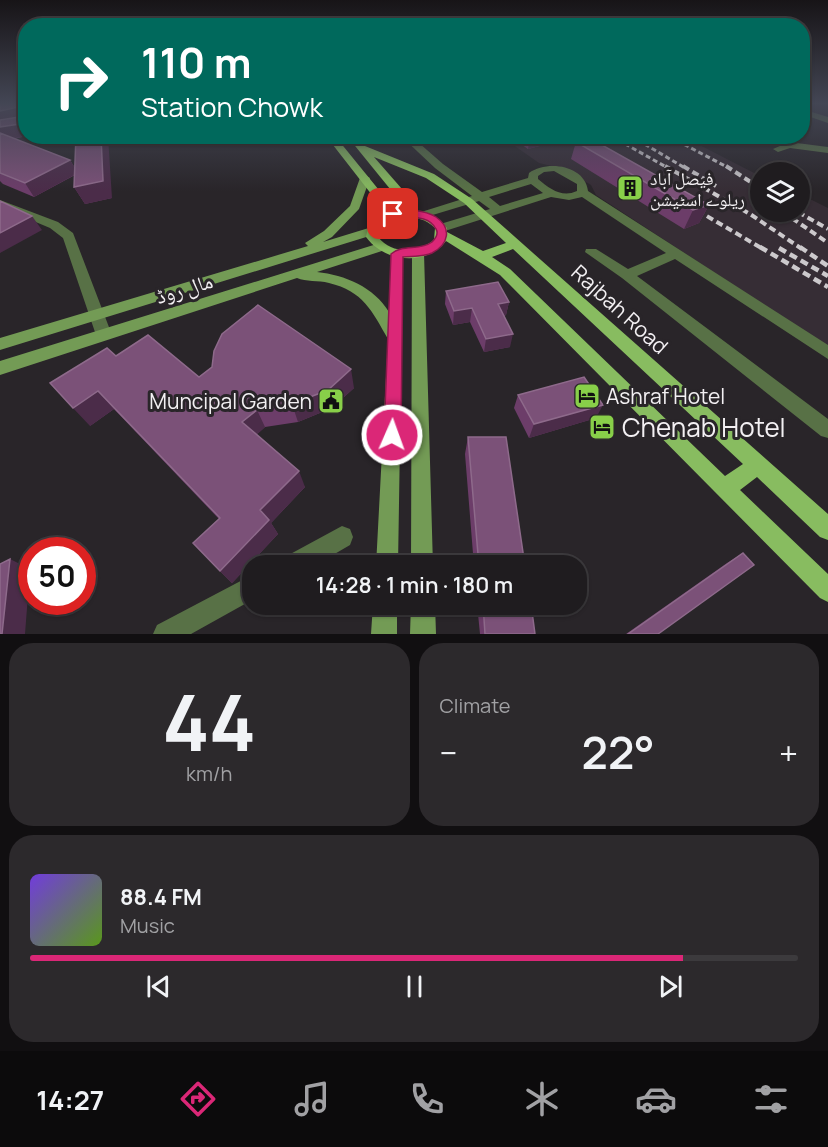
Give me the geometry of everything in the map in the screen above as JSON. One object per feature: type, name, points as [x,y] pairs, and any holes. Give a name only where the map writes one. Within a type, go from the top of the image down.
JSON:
[{"type":"main road","points":[[337,144],[393,214]]},
{"type":"main road","points":[[358,144],[405,199],[408,213]]},
{"type":"main road","name":"Rajbah Road","points":[[364,150],[430,176],[468,201],[492,213],[516,244],[828,529]]},
{"type":"main road","points":[[277,260],[328,234],[357,205],[365,178]]},
{"type":"main road","points":[[442,231],[435,246],[418,253],[397,254],[380,247],[372,237],[372,231],[379,221],[393,214],[422,214],[437,222],[442,231],[505,272],[828,590]]},
{"type":"main road","name":"مال روڈ","points":[[0,344],[372,231]]},
{"type":"main road","points":[[482,256],[516,244]]},
{"type":"main road","name":"مال روڈ","points":[[0,368],[380,247]]},
{"type":"main road","points":[[418,253],[422,555]]},
{"type":"main road","points":[[387,555],[397,254]]},
{"type":"main road","points":[[275,279],[317,275],[344,283],[374,301],[396,340]]},
{"type":"main road","points":[[724,489],[758,465]]},
{"type":"main road","points":[[384,634],[385,615]]},
{"type":"main road","points":[[423,615],[423,634]]},
{"type":"street","name":"Rajbah Road","points":[[415,144],[480,197],[492,213]]},
{"type":"street","points":[[777,148],[789,145],[828,150]]},
{"type":"street","points":[[533,180],[533,175],[541,169],[555,168],[570,174],[582,183],[583,192]]},
{"type":"street","points":[[422,214],[533,180]]},
{"type":"street","points":[[533,180],[550,194],[563,197],[583,192],[828,352]]},
{"type":"street","points":[[442,231],[550,194]]},
{"type":"street","points":[[0,203],[54,225],[69,236],[104,335]]},
{"type":"street","points":[[591,252],[627,275],[828,430]]},
{"type":"street","points":[[627,275],[677,253]]},
{"type":"street","points":[[310,555],[342,537]]},
{"type":"street","points":[[166,634],[242,592]]},
{"type":"shaded area","points":[[512,144],[698,144],[750,171],[750,222],[810,222],[810,199],[828,208],[828,347],[596,195],[591,185],[564,169],[539,163]]},
{"type":"building","points":[[0,133],[18,140],[18,144],[29,144],[70,160],[25,183],[0,173]]},
{"type":"building","points":[[76,144],[101,144],[103,181],[74,187]]},
{"type":"building","points":[[579,144],[600,144],[709,205],[693,210]]},
{"type":"building","points":[[0,201],[32,216],[0,233]]},
{"type":"building","points":[[498,282],[509,302],[498,304],[513,334],[486,339],[472,308],[454,311],[446,291]]},
{"type":"building","points":[[258,305],[351,369],[328,390],[292,404],[257,410],[242,422],[299,471],[260,510],[269,520],[220,571],[193,543],[220,518],[98,391],[73,408],[50,383],[107,348],[116,356],[148,335],[199,377],[212,367],[214,351],[222,334]]},
{"type":"building","points":[[584,377],[603,405],[534,424],[518,395]]},
{"type":"building","points":[[468,437],[506,437],[523,555],[478,555]]},
{"type":"building","points":[[743,553],[754,565],[658,634],[628,634]]},
{"type":"building","points":[[10,559],[2,634],[0,634],[0,564]]},
{"type":"building","points":[[484,615],[532,615],[535,634],[485,634]]},
{"type":"railway","points":[[585,144],[593,149]]},
{"type":"railway","points":[[625,144],[668,168]]},
{"type":"railway","points":[[644,144],[685,168]]},
{"type":"railway","points":[[683,144],[729,168]]},
{"type":"railway","points":[[665,166],[750,214],[802,249]]},
{"type":"railway","points":[[683,166],[716,186]]},
{"type":"railway","points":[[726,166],[750,182]]},
{"type":"railway","points":[[688,205],[763,249]]},
{"type":"railway","points":[[810,219],[828,229]]},
{"type":"railway","points":[[798,222],[828,243]]},
{"type":"railway","points":[[760,247],[828,287]]},
{"type":"railway","points":[[800,247],[828,266]]},
{"type":"railway","points":[[779,248],[828,276]]},
{"type":"place","name":"فیصل آباد ریلوے اسٹیشن","points":[[630,188]]},
{"type":"place","name":"Ashraf Hotel","points":[[587,396]]},
{"type":"place","name":"Muncipal Garden","points":[[331,401]]},
{"type":"place","name":"Chenab Hotel","points":[[602,427]]},
{"type":"route","points":[[392,435],[397,254],[427,250],[440,241],[442,234],[437,222],[422,214],[393,214]]}]
